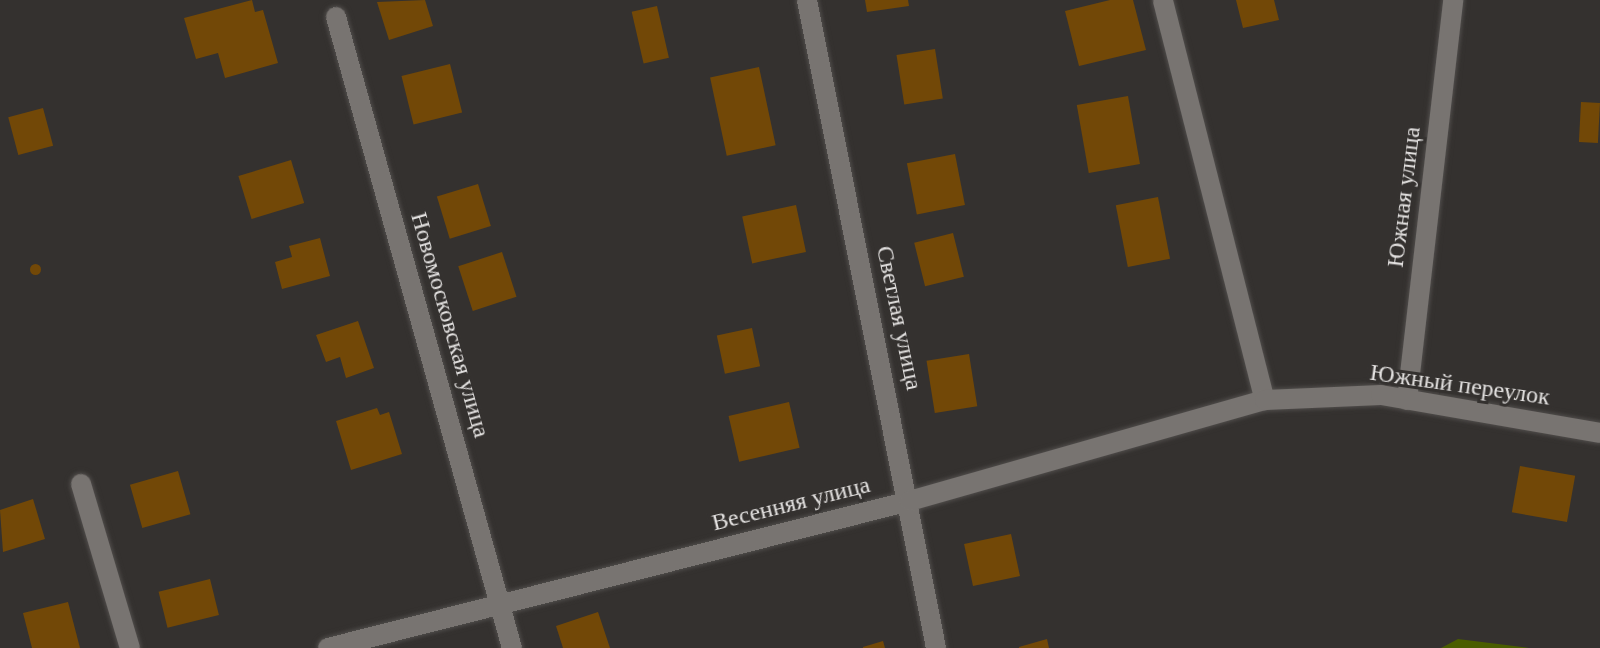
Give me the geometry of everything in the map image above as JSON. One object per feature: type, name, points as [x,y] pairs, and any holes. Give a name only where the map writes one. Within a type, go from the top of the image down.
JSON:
[{"type":"street","name":"Светлая улица","points":[[807,0],[910,501],[936,648]]},
{"type":"street","name":"Южная улица","points":[[1407,400],[1453,0]]},
{"type":"street","points":[[1163,1],[1265,400]]},
{"type":"street","name":"Новомосковская улица","points":[[336,17],[512,648]]},
{"type":"street","name":"Южный переулок","points":[[1265,400],[1381,395],[1600,433]]},
{"type":"street","name":"Весенняя улица","points":[[328,648],[910,501],[1265,400]]},
{"type":"street","points":[[81,484],[130,648]]},
{"type":"green space","points":[[1458,639],[1529,648],[1441,648]]},
{"type":"building","points":[[252,0],[255,12],[263,10],[278,63],[225,78],[218,53],[196,59],[184,18]]},
{"type":"building","points":[[425,0],[433,26],[389,40],[377,2]]},
{"type":"building","points":[[865,0],[908,0],[909,6],[867,12]]},
{"type":"building","points":[[1110,0],[1133,0],[1146,50],[1079,66],[1065,11]]},
{"type":"building","points":[[1236,0],[1274,0],[1279,20],[1243,28]]},
{"type":"building","points":[[657,6],[669,58],[644,63],[632,12]]},
{"type":"building","points":[[935,49],[943,98],[904,104],[896,55]]},
{"type":"building","points":[[450,64],[462,113],[414,125],[401,76]]},
{"type":"building","points":[[759,67],[776,145],[727,156],[710,77]]},
{"type":"building","points":[[1128,96],[1140,164],[1089,173],[1077,105]]},
{"type":"building","points":[[1581,102],[1600,103],[1598,143],[1579,142]]},
{"type":"building","points":[[43,108],[53,146],[18,155],[8,117]]},
{"type":"building","points":[[955,154],[965,205],[917,214],[907,163]]},
{"type":"building","points":[[291,160],[304,203],[252,219],[238,176]]},
{"type":"building","points":[[478,184],[491,226],[450,239],[437,197]]},
{"type":"building","points":[[1158,197],[1170,259],[1128,267],[1116,205]]},
{"type":"building","points":[[796,205],[806,252],[752,263],[742,216]]},
{"type":"building","points":[[953,233],[964,277],[925,286],[914,243]]},
{"type":"building","points":[[320,238],[330,276],[282,289],[275,262],[292,257],[289,246]]},
{"type":"building","points":[[502,252],[517,297],[473,311],[458,266]]},
{"type":"building","points":[[35,263],[41,269],[35,275],[29,269]]},
{"type":"building","points":[[358,321],[374,368],[346,378],[340,357],[326,362],[316,335]]},
{"type":"building","points":[[752,328],[760,366],[725,374],[717,335]]},
{"type":"building","points":[[969,354],[977,406],[935,413],[927,361]]},
{"type":"building","points":[[789,402],[800,448],[739,462],[729,416]]},
{"type":"building","points":[[377,408],[380,415],[389,412],[402,454],[351,470],[336,421]]},
{"type":"building","points":[[1520,466],[1575,476],[1567,522],[1512,512]]},
{"type":"building","points":[[178,471],[190,514],[142,528],[130,485]]},
{"type":"building","points":[[33,499],[45,539],[3,552],[0,510]]},
{"type":"building","points":[[1011,534],[1020,576],[973,586],[964,544]]},
{"type":"building","points":[[210,579],[219,615],[168,628],[159,592]]},
{"type":"building","points":[[68,602],[80,648],[32,648],[23,613]]},
{"type":"building","points":[[598,612],[610,648],[563,648],[556,626]]},
{"type":"building","points":[[1047,639],[1049,648],[1019,648],[1019,647]]},
{"type":"building","points":[[883,641],[885,648],[863,648],[863,647]]}]
